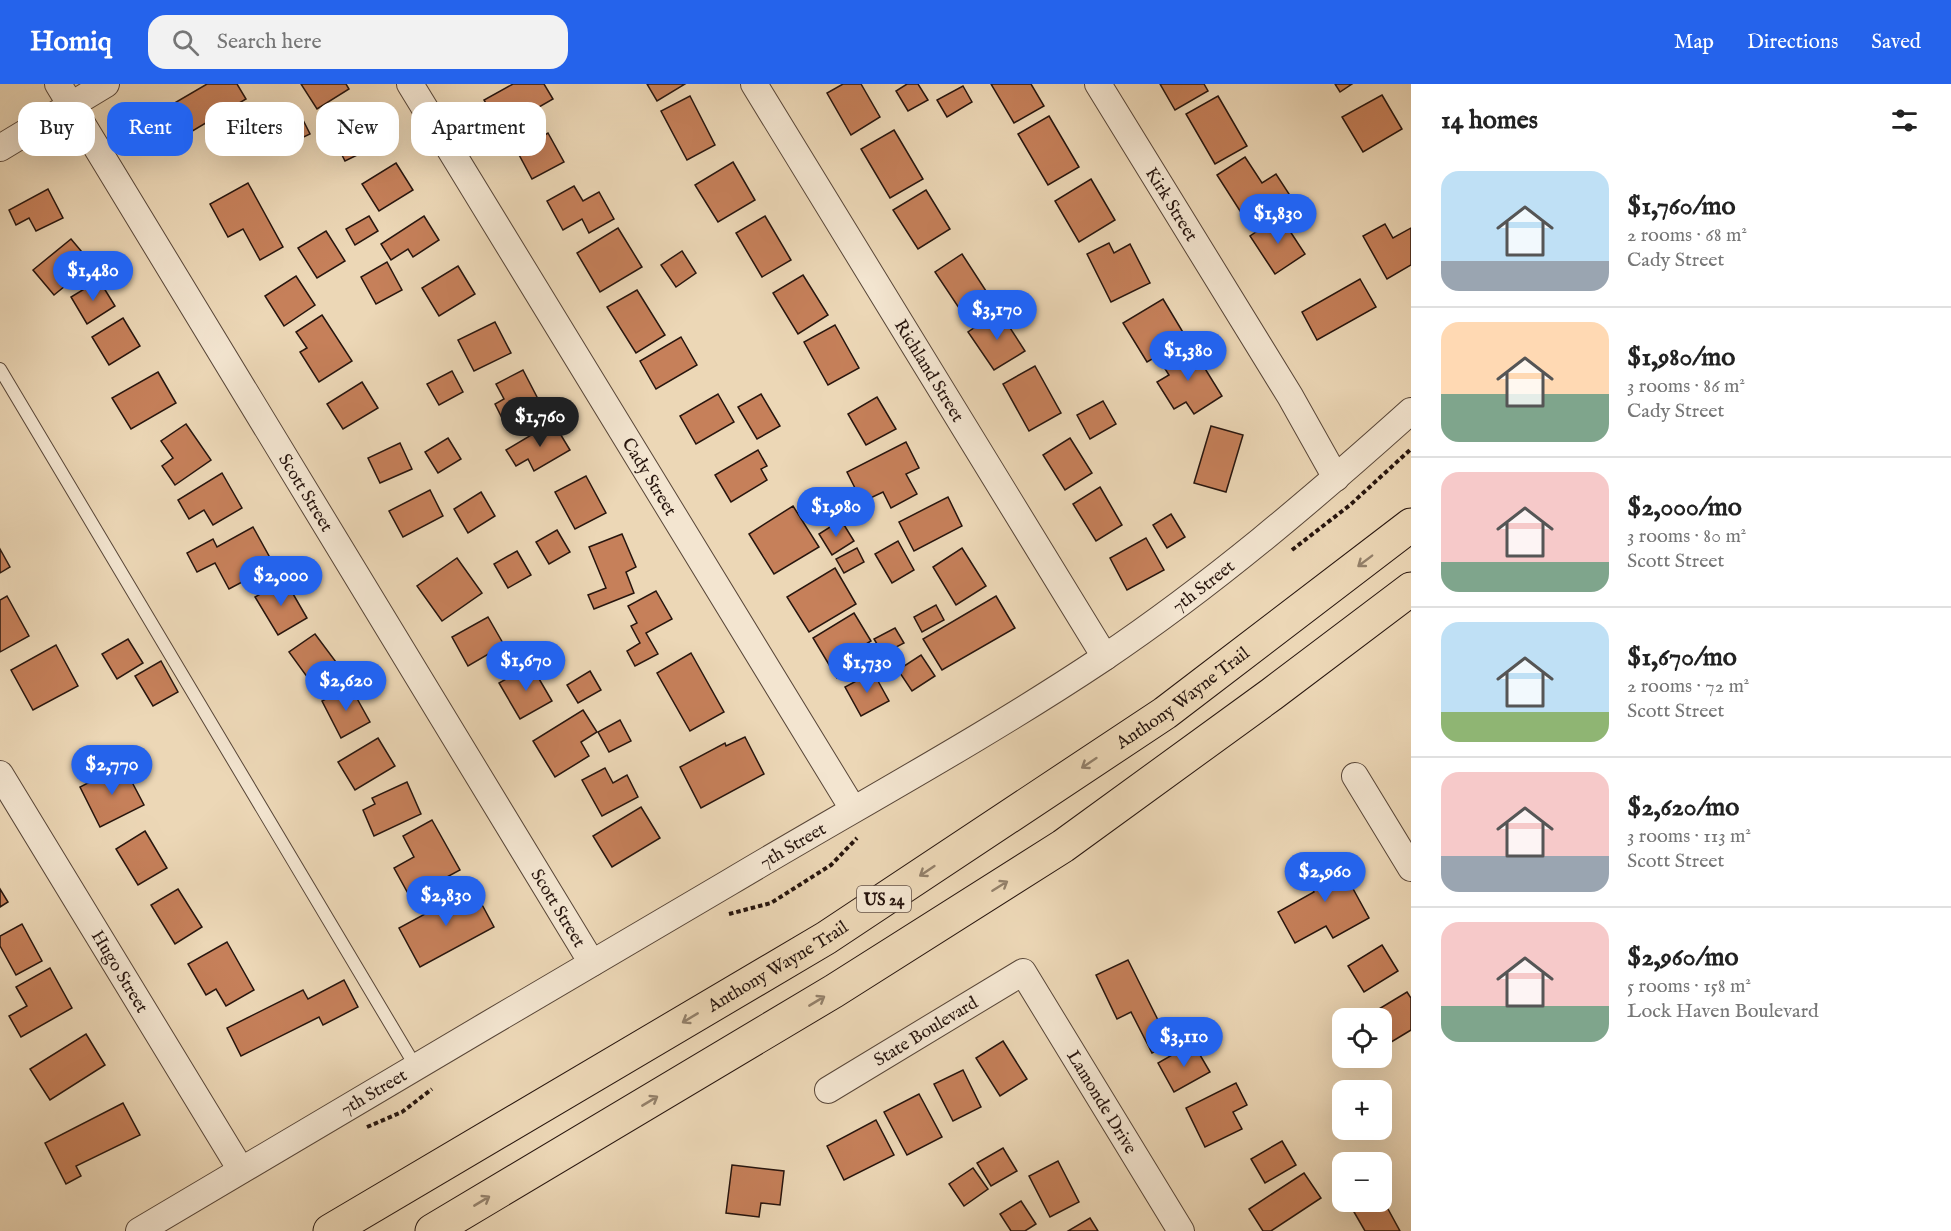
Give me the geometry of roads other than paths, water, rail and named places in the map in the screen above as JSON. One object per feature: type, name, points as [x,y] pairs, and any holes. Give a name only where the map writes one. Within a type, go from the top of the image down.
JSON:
[{"type":"highway","name":"Anthony Wayne Trail","points":[[330,1231],[826,938],[1165,713],[1411,525]]},
{"type":"highway","name":"US 24","points":[[432,1231],[834,991],[1063,846],[1272,694],[1411,589]]},
{"type":"street","points":[[0,148],[64,94],[106,84]]},
{"type":"street","name":"Cady Street","points":[[410,84],[853,809]]},
{"type":"street","name":"Richland Street","points":[[754,84],[1105,657]]},
{"type":"street","name":"Kirk Street","points":[[1098,84],[1290,396],[1336,478]]},
{"type":"street","name":"Scott Street","points":[[64,94],[592,963]]},
{"type":"street","name":"7th Street","points":[[139,1231],[853,809],[1013,717],[1105,657],[1226,570],[1336,478],[1411,411]]},
{"type":"street","name":"Hugo Street","points":[[0,774],[241,1170]]},
{"type":"street","points":[[1355,776],[1411,868]]},
{"type":"street","name":"State Boulevard","points":[[828,1090],[1023,972]]},
{"type":"street","name":"Lamonde Drive","points":[[1023,972],[1181,1231]]},
{"type":"lane","points":[[0,369],[416,1067]]}]
